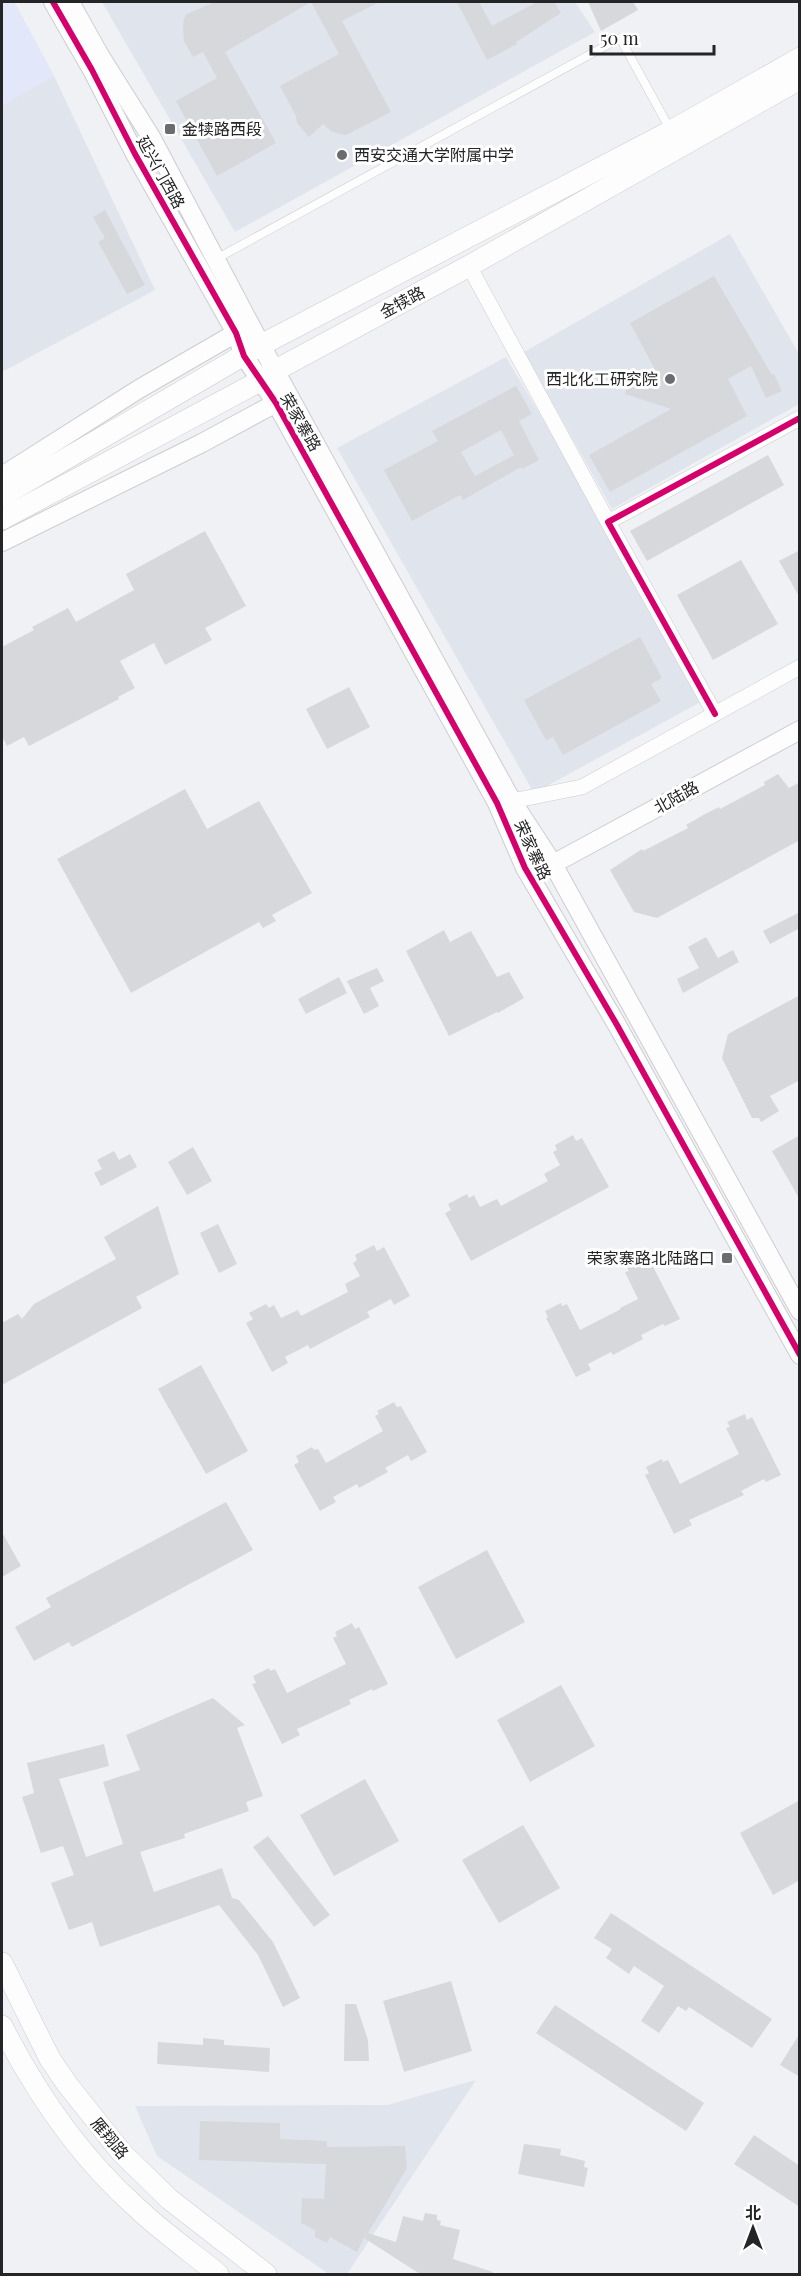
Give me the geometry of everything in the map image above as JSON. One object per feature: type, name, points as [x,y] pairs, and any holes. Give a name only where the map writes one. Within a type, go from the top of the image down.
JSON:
[{"type":"main road","name":"金犊路","points":[[2,496],[252,351],[670,130],[800,58]]},
{"type":"main road","name":"金犊路","points":[[2,519],[469,266],[800,79]]},
{"type":"main road","name":"雁翔路","points":[[2,1963],[50,2059],[121,2152],[169,2199],[266,2274]]},
{"type":"main road","name":"雁翔路","points":[[2,2026],[14,2051],[71,2138],[102,2174],[136,2208],[218,2274]]},
{"type":"street","name":"延兴门西路","points":[[53,2],[236,333],[252,351]]},
{"type":"street","name":"延兴门西路","points":[[70,2],[99,54],[151,137],[216,259],[252,351]]},
{"type":"street","points":[[469,266],[715,714]]},
{"type":"street","points":[[2,476],[139,389],[236,333]]},
{"type":"street","name":"荣家寨路","points":[[252,351],[512,801],[554,864],[800,1311]]},
{"type":"street","name":"荣家寨路","points":[[268,376],[276,403],[497,803],[525,868],[617,1025],[800,1355]]},
{"type":"street","points":[[2,542],[202,443],[276,403]]},
{"type":"street","points":[[608,522],[800,418]]},
{"type":"street","points":[[512,801],[582,787],[800,668]]},
{"type":"street","name":"北陆路","points":[[554,864],[800,730]]},
{"type":"lane","points":[[216,259],[620,38],[670,130]]},
{"type":"shaded area","points":[[2,2],[14,2],[54,76],[155,290],[2,372]]},
{"type":"shaded area","points":[[2,2],[14,2],[54,76],[2,106]]},
{"type":"shaded area","points":[[102,2],[575,2],[595,32],[235,232]]},
{"type":"shaded area","name":"西北化工研究院","points":[[730,234],[799,354],[799,404],[612,509],[524,352]]},
{"type":"shaded area","points":[[506,357],[708,698],[534,793],[337,448]]},
{"type":"shaded area","points":[[476,2080],[347,2274],[329,2274],[157,2156],[135,2106],[387,2105]]},
{"type":"building","points":[[214,2],[311,2],[225,52],[276,143],[217,176],[176,101],[217,78],[203,52],[193,57],[184,41],[183,28],[187,14]]},
{"type":"building","points":[[311,2],[379,2],[342,21],[391,112],[346,135],[332,132],[323,124],[309,137],[297,123],[296,116],[280,86],[339,54]]},
{"type":"building","points":[[457,2],[479,2],[492,26],[537,2],[554,2],[561,13],[516,42],[517,44],[487,60]]},
{"type":"building","points":[[588,2],[633,2],[638,10],[601,31]]},
{"type":"building","points":[[105,210],[145,285],[127,294],[98,242],[105,238],[93,217]]},
{"type":"building","points":[[714,276],[782,391],[766,398],[751,366],[728,379],[747,416],[610,492],[589,455],[671,409],[625,394],[634,368],[659,377],[630,323]]},
{"type":"building","points":[[516,386],[532,414],[519,421],[539,460],[522,469],[521,467],[463,500],[460,495],[412,521],[384,470],[438,441],[432,431]],"holes":[[[501,430],[514,455],[475,476],[461,452]]]},
{"type":"building","points":[[768,455],[784,485],[647,561],[630,531]]},
{"type":"building","points":[[205,531],[246,606],[205,628],[212,640],[165,665],[154,643],[120,661],[135,688],[118,697],[119,699],[29,746],[24,737],[7,746],[2,736],[2,647],[34,630],[32,627],[68,608],[76,622],[134,590],[126,574]]},
{"type":"building","points":[[800,550],[800,598],[779,561]]},
{"type":"building","points":[[741,560],[778,624],[713,660],[677,595]]},
{"type":"building","points":[[640,637],[662,678],[651,684],[661,701],[563,755],[553,737],[546,740],[524,700]]},
{"type":"building","points":[[349,687],[370,727],[327,749],[306,709]]},
{"type":"building","points":[[778,774],[789,788],[800,782],[800,840],[657,918],[634,912],[610,870],[642,849],[643,851],[688,828],[686,825],[705,814],[719,807],[720,809],[765,785],[764,782]]},
{"type":"building","points":[[185,789],[207,829],[259,801],[312,893],[272,915],[276,921],[263,928],[259,922],[131,993],[57,859]]},
{"type":"building","points":[[800,912],[800,928],[770,944],[763,931]]},
{"type":"building","points":[[444,930],[450,942],[471,931],[497,977],[509,972],[524,998],[449,1036],[406,951]]},
{"type":"building","points":[[706,937],[718,958],[733,950],[739,962],[683,993],[677,979],[699,968],[688,947]]},
{"type":"building","points":[[377,968],[384,981],[370,988],[379,1006],[364,1014],[347,981]]},
{"type":"building","points":[[339,977],[347,993],[306,1014],[298,999]]},
{"type":"building","points":[[800,995],[800,1080],[770,1096],[779,1111],[761,1122],[759,1118],[752,1118],[722,1058],[728,1034]]},
{"type":"building","points":[[573,1135],[576,1141],[582,1138],[609,1187],[471,1261],[445,1213],[451,1210],[448,1204],[467,1194],[469,1198],[474,1195],[480,1207],[497,1199],[501,1206],[548,1181],[544,1174],[560,1165],[553,1152],[557,1150],[555,1145]]},
{"type":"building","points":[[800,1135],[800,1200],[772,1151]]},
{"type":"building","points":[[193,1147],[212,1181],[187,1195],[168,1162]]},
{"type":"building","points":[[114,1151],[119,1160],[130,1154],[137,1167],[101,1186],[94,1173],[102,1169],[97,1160]]},
{"type":"building","points":[[158,1206],[179,1274],[136,1297],[142,1308],[2,1385],[2,1323],[18,1314],[22,1319],[34,1304],[116,1259],[104,1237]]},
{"type":"building","points":[[218,1224],[237,1264],[219,1273],[200,1233]]},
{"type":"building","points":[[374,1245],[377,1251],[384,1247],[410,1296],[394,1305],[391,1299],[367,1312],[370,1317],[310,1349],[308,1345],[285,1357],[288,1363],[272,1372],[246,1323],[253,1319],[249,1313],[266,1304],[269,1308],[274,1305],[281,1318],[298,1310],[301,1316],[348,1292],[345,1284],[360,1276],[353,1263],[357,1260],[355,1255]]},
{"type":"building","points":[[644,1259],[646,1263],[650,1261],[680,1319],[665,1326],[663,1324],[641,1335],[643,1339],[613,1355],[611,1352],[588,1364],[591,1370],[576,1377],[546,1318],[548,1317],[545,1311],[561,1303],[562,1306],[567,1304],[580,1330],[621,1309],[638,1299],[625,1272],[629,1271],[627,1268]]},
{"type":"building","points":[[201,1365],[248,1451],[206,1474],[158,1389]]},
{"type":"building","points":[[394,1402],[397,1407],[401,1406],[427,1452],[411,1461],[408,1455],[385,1468],[388,1472],[359,1488],[357,1484],[333,1497],[336,1502],[320,1511],[294,1465],[299,1462],[296,1456],[312,1447],[314,1450],[318,1449],[326,1463],[383,1431],[375,1416],[379,1414],[377,1411]]},
{"type":"building","points":[[745,1414],[747,1420],[752,1417],[781,1475],[766,1482],[764,1479],[741,1491],[744,1495],[689,1520],[692,1525],[674,1534],[645,1475],[649,1473],[646,1467],[662,1459],[663,1462],[668,1460],[680,1484],[739,1454],[726,1428],[730,1427],[727,1422]]},
{"type":"building","points":[[226,1502],[253,1550],[72,1647],[69,1642],[34,1661],[15,1627],[51,1607],[46,1598]]},
{"type":"building","points":[[2,1532],[21,1566],[2,1577]]},
{"type":"building","points":[[487,1550],[525,1622],[456,1659],[418,1587]]},
{"type":"building","points":[[352,1623],[355,1629],[359,1627],[388,1684],[349,1700],[351,1704],[297,1729],[300,1735],[282,1744],[252,1684],[256,1683],[253,1676],[269,1668],[270,1671],[275,1669],[287,1693],[346,1664],[333,1638],[337,1636],[335,1632]]},
{"type":"building","points":[[561,1685],[595,1746],[530,1782],[497,1720]]},
{"type":"building","points":[[213,1698],[245,1725],[237,1728],[263,1796],[246,1802],[249,1811],[184,1834],[185,1838],[140,1852],[154,1892],[222,1868],[232,1898],[239,1900],[273,1942],[300,1998],[283,2007],[258,1955],[219,1905],[100,1947],[92,1922],[69,1930],[51,1883],[74,1875],[63,1846],[41,1853],[22,1797],[34,1793],[27,1763],[104,1744],[109,1766],[59,1779],[86,1857],[123,1844],[103,1782],[140,1770],[126,1735]]},
{"type":"building","points":[[365,1779],[399,1841],[334,1876],[300,1815]]},
{"type":"building","points":[[800,1800],[800,1880],[773,1895],[740,1833]]},
{"type":"building","points":[[523,1825],[560,1888],[499,1923],[462,1860]]},
{"type":"building","points":[[268,1836],[330,1915],[314,1927],[253,1847]]},
{"type":"building","points":[[611,1913],[772,2019],[752,2048],[689,2007],[686,2011],[678,2006],[659,2033],[641,2021],[664,1986],[634,1966],[629,1974],[606,1958],[612,1949],[594,1938]]},
{"type":"building","points":[[451,1981],[472,2051],[404,2072],[383,2001]]},
{"type":"building","points":[[345,2004],[356,2004],[368,2040],[369,2061],[344,2061]]},
{"type":"building","points":[[555,2005],[704,2103],[686,2131],[536,2033]]},
{"type":"building","points":[[800,2033],[800,2077],[780,2065]]},
{"type":"building","points":[[203,2038],[224,2040],[224,2045],[270,2048],[269,2072],[157,2064],[158,2042],[203,2045]]},
{"type":"building","points":[[200,2121],[280,2123],[280,2139],[327,2141],[327,2147],[405,2146],[407,2168],[368,2233],[396,2242],[403,2216],[423,2221],[425,2213],[437,2215],[437,2220],[441,2221],[440,2225],[460,2230],[453,2259],[493,2272],[492,2274],[420,2274],[364,2238],[357,2252],[330,2237],[327,2243],[315,2237],[315,2230],[301,2223],[302,2198],[324,2199],[326,2164],[199,2160]]},
{"type":"building","points":[[754,2135],[800,2166],[800,2207],[734,2164]]},
{"type":"building","points":[[524,2144],[561,2149],[560,2155],[585,2161],[584,2167],[588,2168],[584,2187],[518,2174]]},
{"type":"cycle path","points":[[53,2],[236,333],[244,356],[276,403],[497,803],[525,868],[617,1025],[800,1355]]},
{"type":"cycle path","points":[[715,714],[608,522],[800,418]]},
{"type":"place","name":"金犊路西段","points":[[170,129]]},
{"type":"place","name":"西安交通大学附属中学","points":[[342,155]]},
{"type":"place","name":"西北化工研究院","points":[[670,379]]},
{"type":"place","name":"荣家寨路北陆路口","points":[[727,1258]]}]
